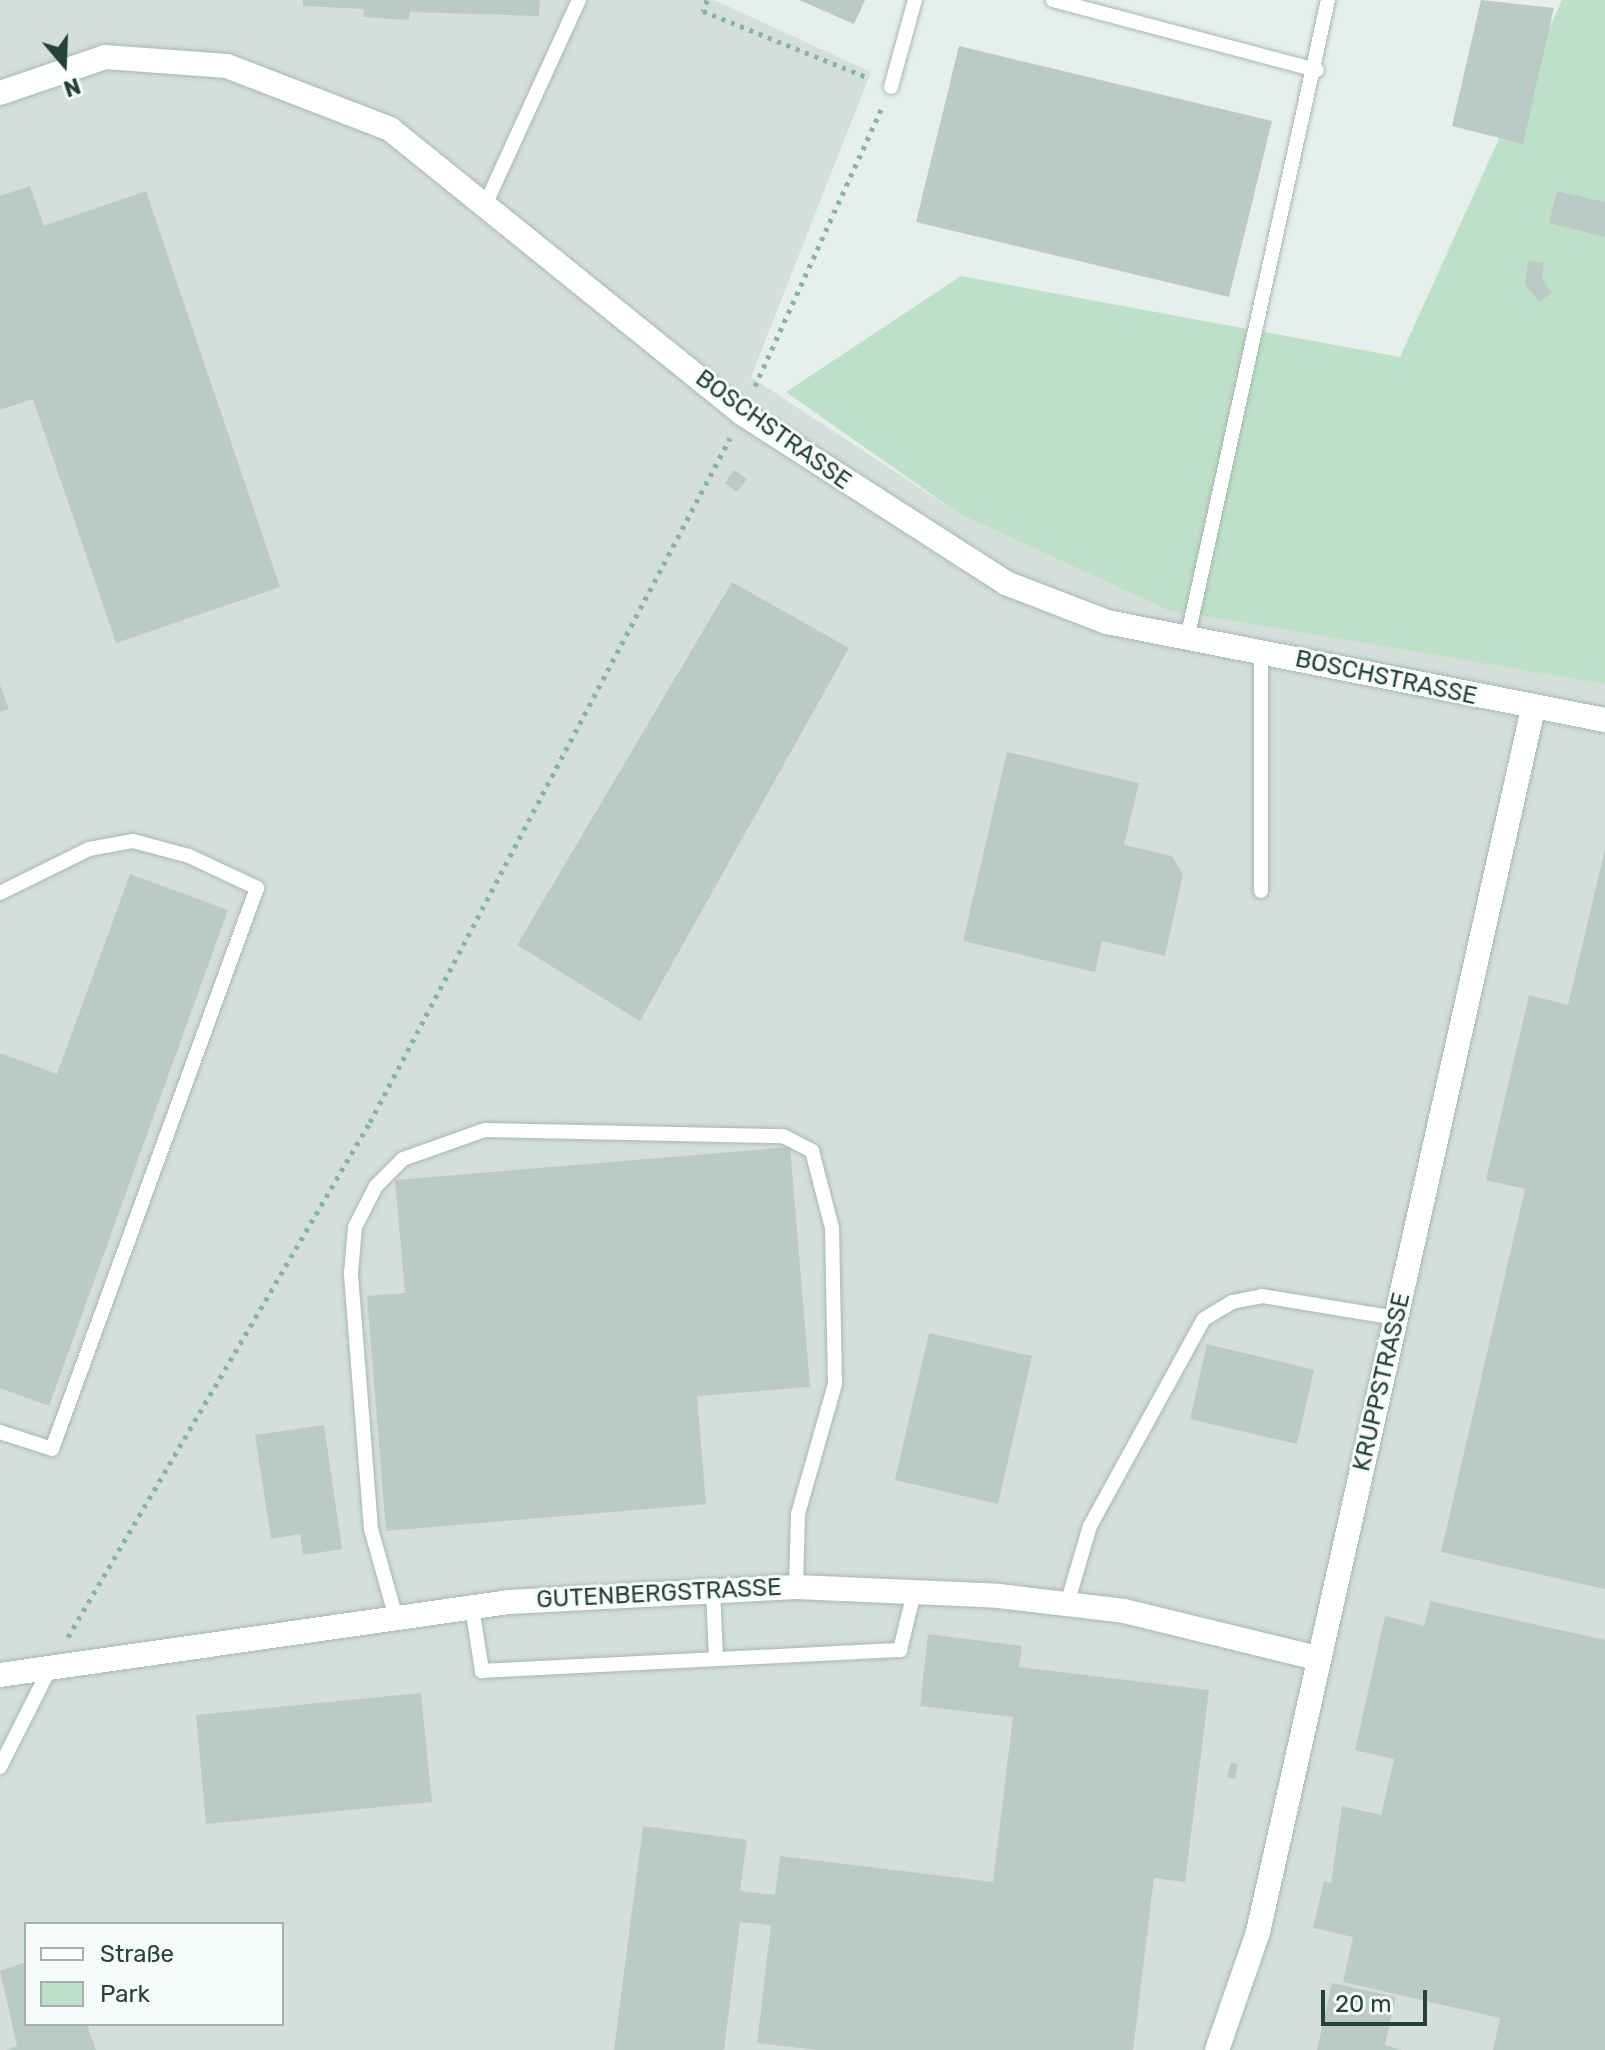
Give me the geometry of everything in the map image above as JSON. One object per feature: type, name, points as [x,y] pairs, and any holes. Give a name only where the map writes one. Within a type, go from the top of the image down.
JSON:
[{"type":"street","name":"BOSCHSTRASSE","points":[[0,93],[105,57],[227,66],[390,129],[486,203],[743,414],[1006,583],[1107,622],[1261,651],[1533,709],[1605,720]]},
{"type":"street","name":"KRUPPSTRASSE","points":[[1217,2050],[1258,1932],[1317,1658],[1397,1318],[1533,709]]},
{"type":"street","name":"GUTENBERGSTRASSE","points":[[0,1675],[52,1665],[472,1607],[713,1589],[796,1587],[1067,1604],[1317,1658]]},
{"type":"lane","points":[[486,203],[579,0]]},
{"type":"lane","points":[[891,87],[915,0]]},
{"type":"lane","points":[[1053,0],[1317,70]]},
{"type":"lane","points":[[1187,639],[1317,70],[1328,0]]},
{"type":"lane","points":[[1261,651],[1261,891]]},
{"type":"lane","points":[[0,893],[89,849],[133,841],[189,856],[257,888],[52,1449],[0,1432]]},
{"type":"lane","points":[[396,1618],[371,1529],[351,1273],[355,1227],[376,1186],[403,1159],[485,1130],[783,1136],[812,1151],[832,1228],[835,1384],[798,1514],[796,1587]]},
{"type":"lane","points":[[1067,1604],[1090,1526],[1204,1319],[1232,1302],[1262,1296],[1397,1318]]},
{"type":"lane","points":[[713,1589],[716,1659]]},
{"type":"lane","points":[[472,1607],[482,1671],[900,1650],[914,1592]]},
{"type":"lane","points":[[0,1767],[52,1665]]},
{"type":"path","points":[[52,1665],[370,1122],[743,414],[891,87],[703,11],[707,0]]},
{"type":"shaded area","points":[[0,0],[714,0],[871,72],[751,377],[958,513],[1168,609],[1605,684],[1605,2050],[0,2050]]},
{"type":"green space","points":[[1562,0],[1605,0],[1605,684],[1168,610],[958,513],[786,392],[961,276],[1400,357]]},
{"type":"building","points":[[303,0],[540,0],[539,16],[410,12],[409,20],[363,17],[364,9],[303,6]]},
{"type":"building","points":[[799,0],[865,0],[854,24]]},
{"type":"building","points":[[1481,0],[1554,8],[1523,144],[1452,126]]},
{"type":"building","points":[[959,46],[1272,121],[1229,297],[916,222]]},
{"type":"building","points":[[30,186],[44,226],[146,191],[280,587],[116,643],[33,399],[0,410],[0,196]]},
{"type":"building","points":[[1557,191],[1605,202],[1605,237],[1549,223]]},
{"type":"building","points":[[1528,261],[1544,263],[1542,279],[1552,293],[1539,302],[1525,284]]},
{"type":"building","points":[[734,470],[747,479],[737,492],[725,483]]},
{"type":"building","points":[[732,582],[849,648],[640,1021],[517,945]]},
{"type":"building","points":[[0,685],[9,709],[0,712]]},
{"type":"building","points":[[1007,752],[1139,783],[1124,845],[1172,856],[1183,874],[1165,956],[1102,941],[1095,972],[963,941]]},
{"type":"building","points":[[1605,849],[1605,1589],[1441,1552],[1525,1189],[1486,1180],[1529,995],[1568,1005]]},
{"type":"building","points":[[130,874],[228,910],[49,1406],[0,1388],[0,1053],[57,1074]]},
{"type":"building","points":[[790,1147],[810,1387],[697,1396],[706,1504],[386,1531],[367,1296],[405,1293],[395,1180]]},
{"type":"building","points":[[929,1333],[1032,1356],[998,1504],[895,1480]]},
{"type":"building","points":[[1207,1344],[1314,1370],[1297,1444],[1190,1419]]},
{"type":"building","points":[[324,1425],[342,1549],[303,1555],[300,1534],[271,1539],[255,1435]]},
{"type":"building","points":[[1430,1601],[1605,1640],[1605,2050],[1493,2050],[1500,2018],[1343,1982],[1353,1937],[1313,1928],[1324,1881],[1331,1883],[1342,1806],[1381,1815],[1394,1759],[1355,1750],[1385,1616],[1424,1626]]},
{"type":"building","points":[[928,1634],[1022,1646],[1019,1667],[1209,1690],[1185,1882],[1154,1878],[1133,2050],[817,2050],[757,2043],[771,1925],[740,1922],[724,2050],[614,2050],[643,1826],[747,1840],[740,1891],[775,1895],[780,1856],[993,1882],[1013,1717],[920,1706]]},
{"type":"building","points":[[421,1693],[432,1802],[206,1824],[196,1715]]},
{"type":"building","points":[[1231,1762],[1238,1764],[1235,1779],[1227,1777]]},
{"type":"building","points":[[24,1963],[24,2026],[88,2026],[96,2050],[6,2050],[17,2046],[0,1971]]},
{"type":"building","points":[[1332,1983],[1396,1997],[1385,2045],[1402,2050],[1317,2050]]}]
